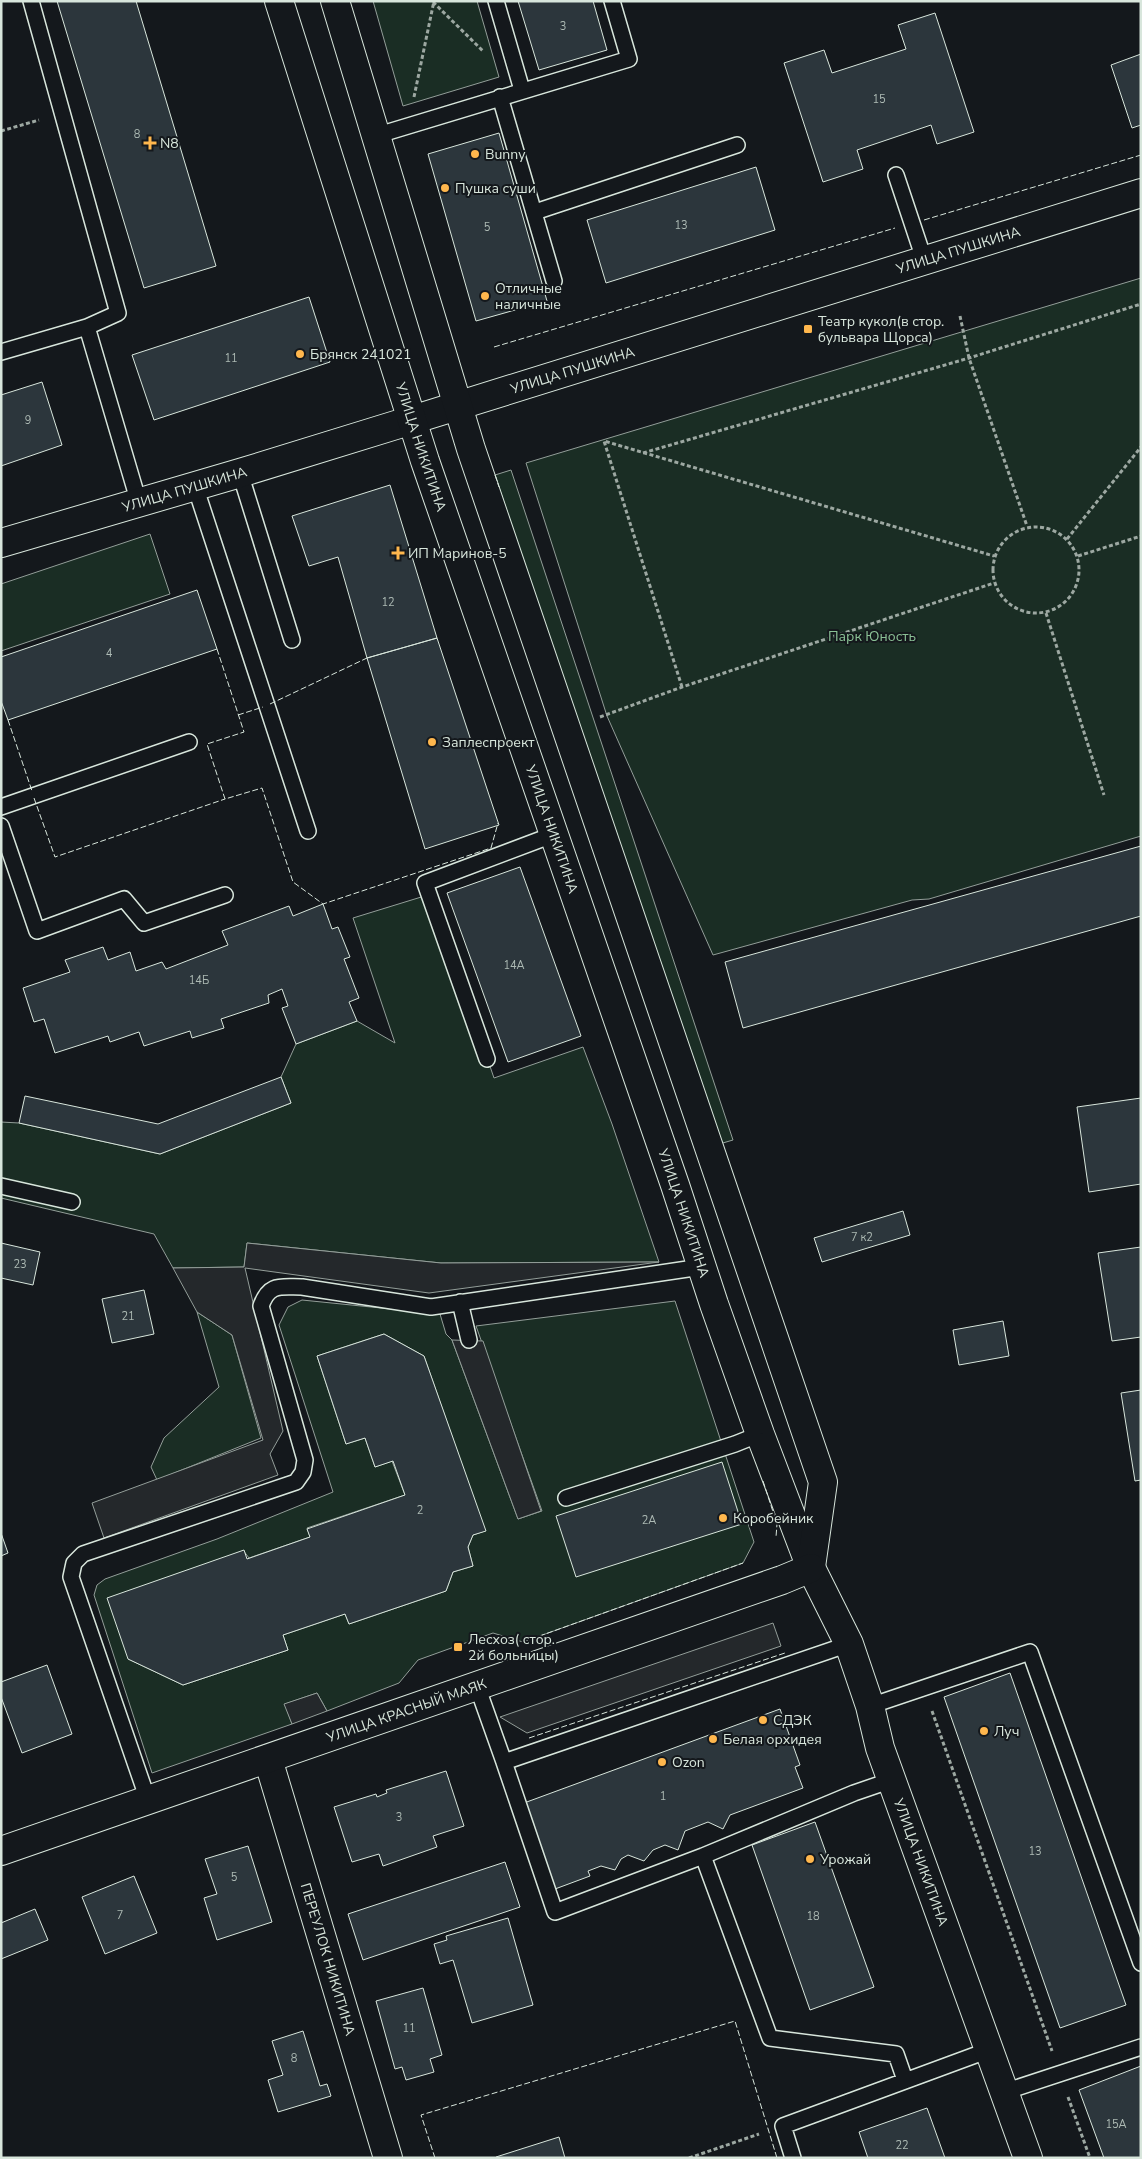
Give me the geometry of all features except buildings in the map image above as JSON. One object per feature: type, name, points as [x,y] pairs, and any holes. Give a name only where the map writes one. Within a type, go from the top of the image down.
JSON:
[{"type":"main road","name":"УЛИЦА НИКИТИНА","points":[[279,1],[412,420],[675,1185],[701,1267],[760,1434],[811,1568],[849,1644],[870,1706],[880,1748],[1028,2158]]},
{"type":"main road","points":[[335,1],[374,136],[478,468],[823,1482],[811,1568]]},
{"type":"main road","name":"УЛИЦА ПУШКИНА","points":[[1,543],[240,473],[1141,193]]},
{"type":"main road","name":"УЛИЦА КРАСНЫЙ МАЯК","points":[[1,1851],[782,1580],[811,1568]]},
{"type":"main road","name":"ПЕРЕУЛОК НИКИТИНА","points":[[268,1759],[388,2158]]},
{"type":"lane","points":[[1,352],[87,327],[118,314],[31,1]]},
{"type":"lane","points":[[496,1],[522,90]]},
{"type":"lane","points":[[374,136],[629,59],[612,1]]},
{"type":"lane","points":[[500,97],[554,282]]},
{"type":"lane","points":[[535,212],[737,145]]},
{"type":"lane","points":[[896,175],[924,259]]},
{"type":"lane","points":[[87,327],[140,503]]},
{"type":"lane","points":[[240,473],[292,640]]},
{"type":"lane","points":[[195,486],[308,831]]},
{"type":"lane","points":[[1,806],[189,742]]},
{"type":"lane","points":[[1,826],[37,932],[124,899],[144,923],[224,895]]},
{"type":"lane","points":[[487,1059],[425,883],[555,834]]},
{"type":"lane","points":[[1,1186],[72,1202]]},
{"type":"lane","points":[[148,1800],[71,1577],[74,1563],[83,1554],[296,1482],[304,1472],[305,1460],[261,1306],[264,1297],[271,1289],[281,1286],[302,1287],[430,1307],[701,1267]]},
{"type":"lane","points":[[460,1302],[469,1340]]},
{"type":"lane","points":[[566,1498],[760,1434]]},
{"type":"lane","points":[[504,1762],[849,1644]]},
{"type":"lane","points":[[870,1706],[1030,1652],[1141,1963]]},
{"type":"lane","points":[[477,1686],[555,1912],[703,1856],[854,1793],[892,1780]]},
{"type":"lane","points":[[703,1856],[770,2038],[896,2054],[904,2080]]},
{"type":"lane","points":[[1004,2092],[1141,2047]]},
{"type":"lane","points":[[793,2158],[783,2126],[989,2050]]},
{"type":"path","points":[[433,1],[488,56]]},
{"type":"path","points":[[408,125],[433,1]]},
{"type":"path","points":[[1,131],[62,114]]},
{"type":"path","points":[[643,453],[969,358],[1141,304]]},
{"type":"path","points":[[960,316],[969,358],[1027,526]]},
{"type":"path","points":[[682,687],[604,441],[994,556]]},
{"type":"path","points":[[1068,539],[1141,447]]},
{"type":"path","points":[[1027,526],[1047,527],[1068,539],[1078,556],[1079,577],[1065,602],[1046,613],[1022,612],[1004,600],[994,583],[994,556],[1008,535],[1027,526]]},
{"type":"path","points":[[1078,556],[1141,536]]},
{"type":"path","points":[[600,718],[682,687],[994,583]]},
{"type":"path","points":[[1046,613],[1104,796]]},
{"type":"path","points":[[924,1689],[1090,2158]]},
{"type":"path","points":[[689,2158],[783,2126]]},
{"type":"green space","points":[[373,1],[477,1],[499,77],[403,106]]},
{"type":"green space","name":"Парк Юность","points":[[1141,278],[1141,836],[929,899],[912,900],[713,955],[607,716],[526,463]]},
{"type":"green space","points":[[511,470],[733,1140],[716,1145],[495,475]]},
{"type":"green space","points":[[150,534],[170,594],[1,651],[1,584]]},
{"type":"green space","points":[[431,894],[494,1078],[583,1047],[612,1124],[659,1262],[441,1263],[247,1243],[244,1267],[173,1268],[154,1234],[1,1198],[1,1122],[19,1123],[160,1154],[291,1103],[281,1077],[296,1044],[357,1021],[395,1043],[353,918]]},
{"type":"green space","points":[[302,1300],[440,1314],[446,1334],[452,1340],[518,1519],[542,1511],[476,1326],[675,1301],[754,1542],[743,1563],[523,1642],[493,1633],[418,1660],[399,1683],[327,1711],[317,1693],[285,1704],[292,1724],[152,1773],[94,1595],[97,1585],[105,1579],[217,1539],[333,1492],[279,1325],[288,1307]],"holes":[[[384,1334],[424,1356],[485,1531],[473,1535],[468,1547],[473,1566],[453,1572],[446,1591],[349,1624],[345,1614],[283,1635],[288,1650],[183,1685],[128,1659],[243,1550],[249,1558],[310,1537],[307,1528],[405,1495],[392,1461],[375,1467],[365,1438],[346,1444],[317,1356]]]},
{"type":"green space","points":[[197,1312],[232,1335],[261,1438],[157,1480],[151,1467],[164,1438],[219,1387]]},
{"type":"shaded area","points":[[247,1243],[441,1263],[659,1262],[429,1293],[245,1268],[283,1431],[270,1454],[278,1475],[104,1538],[92,1503],[263,1440],[232,1335],[197,1312],[173,1268],[244,1267]]},
{"type":"shaded area","points":[[452,1340],[483,1341],[541,1511],[518,1519]]},
{"type":"shaded area","points":[[773,1623],[781,1646],[527,1733],[500,1717]]},
{"type":"shaded area","points":[[317,1693],[327,1711],[292,1724],[284,1704]]},
{"type":"fence","points":[[924,220],[1141,155]]},
{"type":"fence","points":[[494,347],[895,228]]},
{"type":"fence","points":[[495,475],[499,487]]},
{"type":"fence","points":[[217,649],[244,732],[207,744],[225,799],[262,788],[293,882],[323,904],[491,848],[498,823]]},
{"type":"fence","points":[[270,704],[367,658]]},
{"type":"fence","points":[[238,715],[263,707]]},
{"type":"fence","points":[[8,720],[32,791]]},
{"type":"fence","points":[[34,798],[55,857],[225,799]]},
{"type":"fence","points":[[763,1481],[777,1524],[776,1537]]},
{"type":"fence","points":[[523,1642],[743,1563]]},
{"type":"fence","points":[[529,1738],[785,1653]]},
{"type":"fence","points":[[435,2158],[421,2115],[735,2021],[777,2158]]},
{"type":"place","name":"N8","points":[[150,143]]},
{"type":"place","name":"Bunny","points":[[475,154]]},
{"type":"place","name":"Пушка суши","points":[[445,188]]},
{"type":"place","name":"Отличные наличные","points":[[485,296]]},
{"type":"place","name":"Театр кукол(в стор. бульвара Щорса)","points":[[808,329]]},
{"type":"place","name":"Брянск 241021","points":[[300,354]]},
{"type":"place","name":"ИП Маринов-5","points":[[398,553]]},
{"type":"place","name":"Заплеспроект","points":[[432,742]]},
{"type":"place","name":"Коробейник","points":[[723,1518]]},
{"type":"place","name":"Лесхоз( стор. 2й больницы)","points":[[458,1647]]},
{"type":"place","name":"СДЭК","points":[[763,1720]]},
{"type":"place","name":"Луч","points":[[984,1731]]},
{"type":"place","name":"Белая орхидея","points":[[713,1739]]},
{"type":"place","name":"Ozon","points":[[662,1762]]},
{"type":"place","name":"Урожай","points":[[810,1859]]}]
